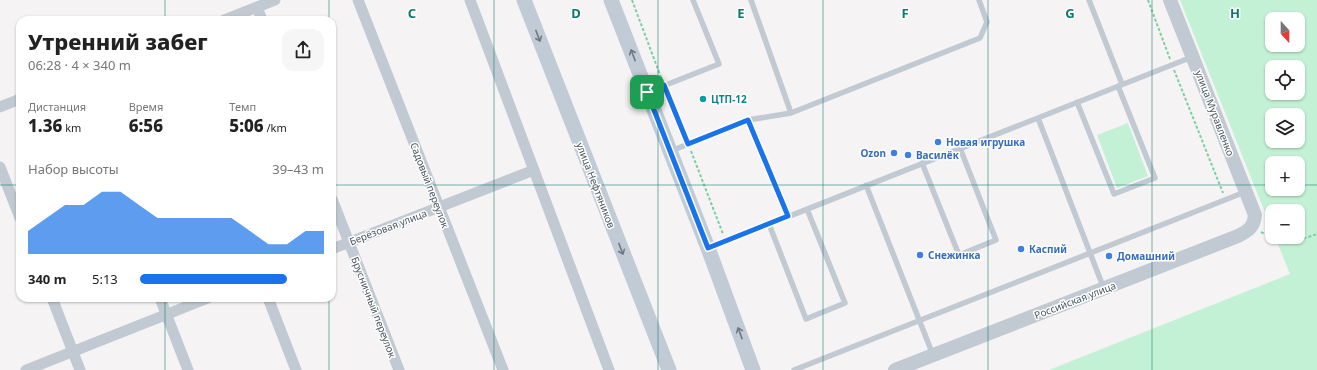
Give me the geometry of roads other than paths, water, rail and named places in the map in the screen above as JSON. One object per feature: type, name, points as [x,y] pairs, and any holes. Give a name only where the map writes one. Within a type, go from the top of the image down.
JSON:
[{"type":"main road","name":"улица Нефтяников","points":[[524,0],[669,370]]},
{"type":"main road","points":[[611,0],[708,248],[753,370]]},
{"type":"street","points":[[234,16],[275,0]]},
{"type":"street","name":"Садовый переулок","points":[[358,0],[503,370]]},
{"type":"street","points":[[470,0],[609,370]]},
{"type":"street","name":"улица Муравленко","points":[[1170,0],[1255,215],[1252,227]]},
{"type":"street","points":[[257,7],[260,16]]},
{"type":"street","points":[[0,107],[16,101]]},
{"type":"street","points":[[0,168],[16,208]]},
{"type":"street","name":"Берёзовая улица","points":[[336,247],[534,170]]},
{"type":"street","name":"Брусничный переулок","points":[[336,209],[399,370]]},
{"type":"street","name":"Российская улица","points":[[895,370],[1238,236],[1252,227]]},
{"type":"street","points":[[54,302],[80,370]]},
{"type":"street","points":[[161,302],[188,370]]},
{"type":"street","points":[[26,370],[198,302]]},
{"type":"street","points":[[270,302],[296,370]]},
{"type":"lane","points":[[647,92],[718,64],[694,0]]},
{"type":"lane","points":[[750,0],[791,113]]},
{"type":"lane","points":[[670,152],[748,120],[791,113],[980,38],[987,22],[979,0]]},
{"type":"lane","points":[[1077,102],[1114,194],[1155,178],[1089,0]]},
{"type":"lane","points":[[708,248],[1192,56]]},
{"type":"lane","points":[[1038,118],[1104,289]]},
{"type":"lane","points":[[748,120],[788,216]]},
{"type":"lane","points":[[922,163],[959,255],[996,240],[960,148]]},
{"type":"lane","points":[[866,185],[933,356]]},
{"type":"lane","points":[[794,370],[1246,192]]},
{"type":"lane","points":[[769,224],[806,319],[845,303],[807,209]]},
{"type":"place","name":"ЦТП-12","points":[[703,99]]},
{"type":"place","name":"Новая игрушка","points":[[938,142]]},
{"type":"place","name":"Ozon","points":[[894,153]]},
{"type":"place","name":"Василёк","points":[[908,155]]},
{"type":"place","name":"Каспий","points":[[1021,249]]},
{"type":"place","name":"Снежинка","points":[[920,255]]},
{"type":"place","name":"Домашний","points":[[1109,256]]}]
